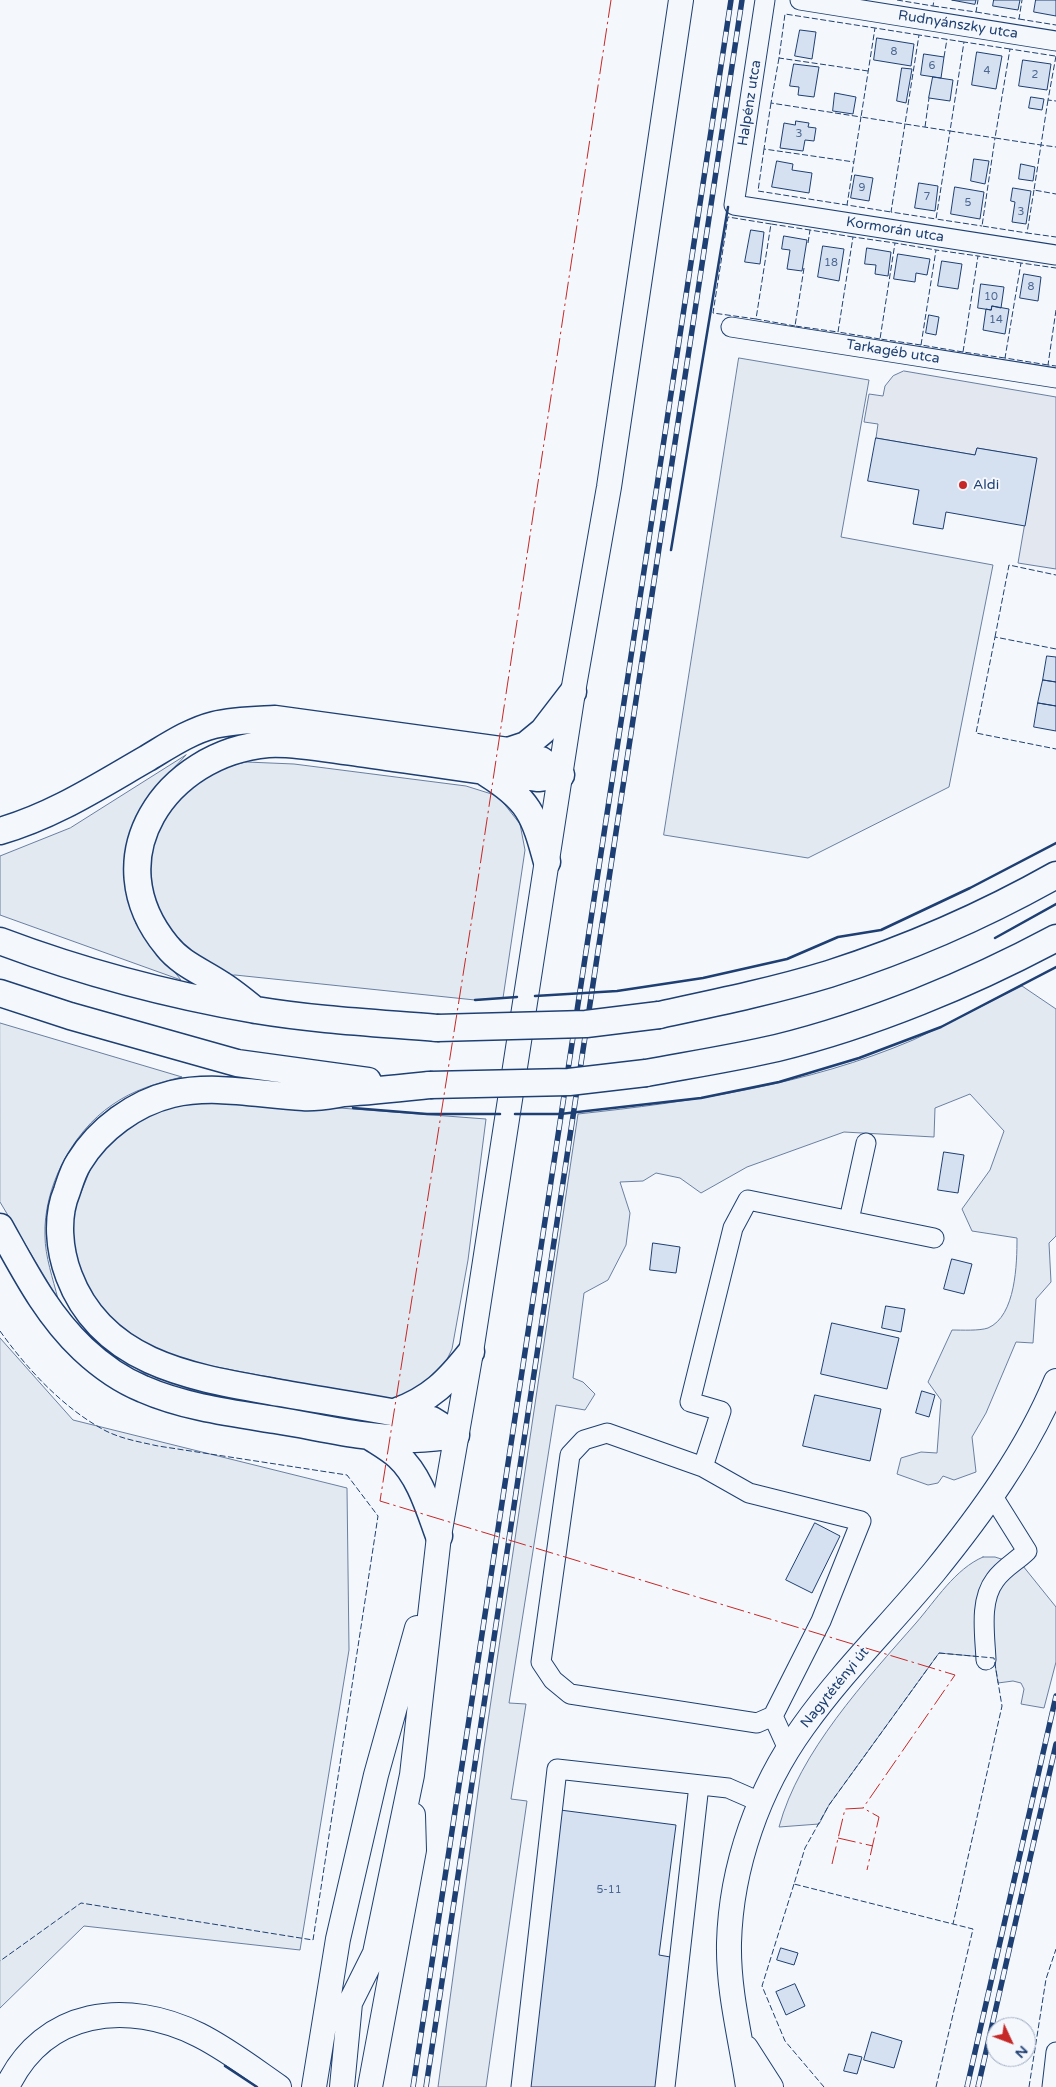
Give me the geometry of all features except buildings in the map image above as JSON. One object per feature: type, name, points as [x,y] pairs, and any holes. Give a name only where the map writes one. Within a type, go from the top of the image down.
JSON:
[{"type":"highway","points":[[508,751],[526,745],[542,731],[573,692]]},
{"type":"highway","points":[[0,832],[47,814],[79,798],[181,739],[213,725],[241,720],[294,721],[508,751],[541,760],[561,775]]},
{"type":"highway","points":[[255,1010],[222,985],[191,968],[167,947],[145,912],[140,892],[138,853],[154,809],[169,790],[187,774],[219,755],[269,744],[324,748],[538,778],[561,775]]},
{"type":"highway","points":[[481,770],[507,787],[525,803],[539,830],[547,862]]},
{"type":"highway","points":[[0,941],[141,985],[255,1010],[437,1028],[586,1024],[658,1016],[743,997],[829,974],[905,946],[982,913],[1056,875]]},
{"type":"highway","points":[[0,993],[70,1016],[237,1064],[377,1083],[430,1085],[569,1082],[646,1073],[776,1048],[830,1033],[920,1000],[1026,954],[1056,938]]},
{"type":"highway","points":[[430,1085],[306,1097],[235,1091],[205,1091],[172,1094],[135,1108],[105,1130],[92,1143],[78,1163],[64,1198],[60,1226],[63,1260],[74,1288],[86,1310],[109,1334],[131,1351],[163,1367],[202,1379],[432,1420],[456,1436]]},
{"type":"highway","points":[[0,1226],[38,1294],[55,1318],[83,1349],[110,1370],[142,1388],[176,1400],[227,1412],[368,1435],[411,1439],[456,1436]]},
{"type":"highway","points":[[395,1412],[427,1397],[448,1380],[471,1352]]},
{"type":"highway","points":[[368,1435],[398,1456],[412,1472],[423,1495],[438,1547]]},
{"type":"main road","points":[[342,2086],[350,2003],[375,1953],[412,1774],[438,1547],[471,1352],[573,692],[609,487],[681,0]]},
{"type":"main road","name":"Nagytétényi út","points":[[748,2087],[741,2039],[730,1986],[729,1942],[733,1905],[741,1864],[760,1802],[788,1749],[826,1696],[933,1573],[992,1495],[1022,1447],[1056,1381]]},
{"type":"main road","points":[[316,2079],[338,1938],[376,1774],[438,1547]]},
{"type":"main road","points":[[370,2087],[414,1850],[412,1774]]},
{"type":"main road","points":[[7,2087],[21,2062],[38,2043],[58,2029],[94,2016],[124,2015],[174,2024],[199,2035],[226,2050],[279,2087]]},
{"type":"main road","name":"Nagytétényi út","points":[[741,2039],[770,2087]]},
{"type":"street","name":"Halpénz utca","points":[[734,205],[765,0]]},
{"type":"street","name":"Rudnyánszky utca","points":[[800,0],[1056,41]]},
{"type":"street","name":"Kormorán utca","points":[[734,205],[1056,255]]},
{"type":"street","name":"Tarkagéb utca","points":[[731,327],[1056,378]]},
{"type":"street","points":[[849,1220],[866,1143]]},
{"type":"street","points":[[703,1467],[721,1411],[690,1402],[733,1228],[748,1200],[934,1238]]},
{"type":"street","points":[[607,1433],[703,1467],[749,1493],[861,1521],[820,1621],[773,1716],[757,1722],[570,1694],[553,1680],[541,1662],[570,1455],[584,1440],[607,1433]]},
{"type":"street","points":[[986,1660],[984,1624],[988,1595],[994,1580],[1026,1551],[992,1495]]},
{"type":"street","points":[[773,1716],[788,1749]]},
{"type":"street","points":[[521,2087],[557,1769],[728,1788],[760,1802]]},
{"type":"street","points":[[665,2087],[699,1785]]},
{"type":"street","points":[[1052,2087],[1056,2052]]},
{"type":"shaded area","points":[[739,358],[869,380],[841,537],[993,565],[949,787],[808,858],[664,835]]},
{"type":"shaded area","points":[[904,371],[1056,397],[1056,569],[1018,563],[1036,458],[977,448],[975,455],[876,438],[878,424],[864,422],[869,394],[883,396],[885,386],[893,376]]},
{"type":"shaded area","points":[[186,755],[156,787],[131,832],[127,878],[136,924],[181,980],[0,915],[0,856],[70,828]]},
{"type":"shaded area","points":[[246,762],[294,764],[466,786],[498,796],[520,824],[525,850],[503,998],[475,1000],[235,975],[216,977],[195,958],[168,929],[155,899],[151,877],[152,856],[156,836],[165,817],[178,799],[194,784],[217,769]]},
{"type":"shaded area","points":[[1022,986],[1056,1009],[1056,1236],[1049,1243],[1051,1282],[1036,1299],[1033,1343],[1016,1342],[986,1413],[972,1437],[976,1472],[954,1480],[943,1476],[938,1483],[928,1485],[897,1474],[901,1458],[921,1452],[937,1453],[941,1400],[928,1382],[952,1330],[984,1329],[997,1322],[1004,1312],[1013,1288],[1017,1238],[972,1231],[962,1209],[990,1170],[1004,1131],[970,1094],[935,1108],[934,1137],[844,1132],[747,1167],[701,1193],[680,1178],[656,1173],[643,1181],[620,1182],[630,1213],[626,1245],[608,1280],[584,1293],[573,1378],[583,1382],[595,1394],[585,1410],[556,1405],[509,1703],[526,1704],[511,1799],[527,1801],[486,2087],[438,2087],[484,1748],[578,1114],[706,1097],[790,1080],[832,1069],[873,1056],[913,1040]]},
{"type":"shaded area","points":[[0,1023],[182,1077],[128,1095],[112,1105],[84,1130],[63,1163],[49,1199],[45,1236],[48,1259],[58,1299],[0,1202]]},
{"type":"shaded area","points":[[220,1099],[486,1119],[468,1260],[452,1349],[438,1378],[426,1389],[389,1400],[185,1361],[144,1346],[112,1321],[87,1291],[70,1247],[75,1207],[93,1163],[123,1125],[181,1101]]},
{"type":"shaded area","points":[[0,1338],[73,1420],[347,1488],[349,1650],[300,1950],[84,1926],[0,2008]]},
{"type":"shaded area","points":[[983,1557],[995,1557],[1023,1566],[1056,1607],[1056,1662],[1044,1708],[1021,1704],[1024,1689],[1021,1683],[1013,1681],[998,1683],[994,1658],[939,1653],[829,1805],[819,1824],[779,1827],[802,1771],[836,1718],[946,1586],[964,1569]]},
{"type":"railway","points":[[413,2087],[731,0]]},
{"type":"railway","points":[[426,2087],[742,0]]},
{"type":"railway","points":[[967,2087],[1056,1696]]},
{"type":"railway","points":[[978,2087],[1056,1744]]},
{"type":"fence","points":[[897,0],[933,6],[934,0]]},
{"type":"fence","points":[[933,6],[976,12],[978,0]]},
{"type":"fence","points":[[976,12],[1019,19],[1022,0]]},
{"type":"fence","points":[[868,71],[779,58],[785,14],[875,28]]},
{"type":"fence","points":[[1019,19],[1056,25]]},
{"type":"fence","points":[[919,35],[875,28],[861,117],[905,124],[891,212],[936,219]]},
{"type":"fence","points":[[964,42],[919,35],[905,124],[950,131],[936,219],[982,226]]},
{"type":"fence","points":[[944,57],[947,39]]},
{"type":"fence","points":[[1010,49],[964,42],[950,131],[995,138],[982,226],[1027,233]]},
{"type":"fence","points":[[1055,56],[1010,49],[995,138],[1041,145],[1034,190],[1056,194]]},
{"type":"fence","points":[[1056,56],[1048,100],[1056,101]]},
{"type":"fence","points":[[779,58],[771,103],[861,117],[847,205],[891,212]]},
{"type":"fence","points":[[925,127],[929,98]]},
{"type":"fence","points":[[1048,100],[1041,145],[1056,147]]},
{"type":"fence","points":[[771,103],[764,149],[854,162]]},
{"type":"fence","points":[[764,149],[758,191],[847,205]]},
{"type":"fence","points":[[1034,190],[1027,233],[1056,237]]},
{"type":"fence","points":[[756,319],[713,313],[728,217],[771,224]]},
{"type":"fence","points":[[795,326],[756,319],[771,224],[810,230]]},
{"type":"fence","points":[[808,243],[810,230],[853,237]]},
{"type":"fence","points":[[880,339],[838,332],[853,237],[895,243]]},
{"type":"fence","points":[[921,345],[880,339],[895,243],[936,250]]},
{"type":"fence","points":[[963,352],[921,345],[936,250],[978,256]]},
{"type":"fence","points":[[1005,358],[963,352],[978,256],[1021,263]]},
{"type":"fence","points":[[1048,365],[1005,358],[1021,263],[1056,268]]},
{"type":"fence","points":[[804,268],[795,326],[838,332]]},
{"type":"fence","points":[[1056,310],[1048,365],[1056,366]]},
{"type":"fence","points":[[995,637],[1009,565],[1056,575]]},
{"type":"fence","points":[[1056,649],[995,637],[976,733],[1056,749]]},
{"type":"fence","points":[[0,1331],[34,1374],[61,1400],[90,1422],[112,1434],[158,1446],[347,1475],[378,1516],[313,1940],[81,1903],[0,1961]]},
{"type":"fence","points":[[939,1653],[994,1658],[1002,1706],[953,1924],[794,1884],[805,1848],[829,1805],[939,1653]]},
{"type":"fence","points":[[794,1884],[762,1986],[785,2041],[824,2087]]},
{"type":"fence","points":[[936,2087],[973,1929],[953,1924]]},
{"type":"fence","points":[[1029,2087],[1046,1979],[1056,1949]]},
{"type":"wall","points":[[671,550],[728,207]]},
{"type":"wall","points":[[535,996],[617,991],[703,978],[787,959],[838,937],[881,930],[970,888],[1056,843]]},
{"type":"wall","points":[[995,938],[1056,904]]},
{"type":"wall","points":[[515,1114],[560,1114],[701,1098],[779,1082],[859,1058],[941,1027],[1056,967]]},
{"type":"wall","points":[[475,1000],[517,997]]},
{"type":"wall","points":[[353,1108],[427,1114],[500,1114]]},
{"type":"wall","points":[[225,2066],[257,2087]]},
{"type":"power","points":[[611,0],[475,899],[380,1501],[955,1675],[863,1808]]},
{"type":"power","points":[[832,1864],[845,1809],[863,1808],[879,1817],[867,1870]]},
{"type":"power","points":[[838,1838],[873,1846]]},
{"type":"place","name":"Aldi","points":[[963,485]]}]
